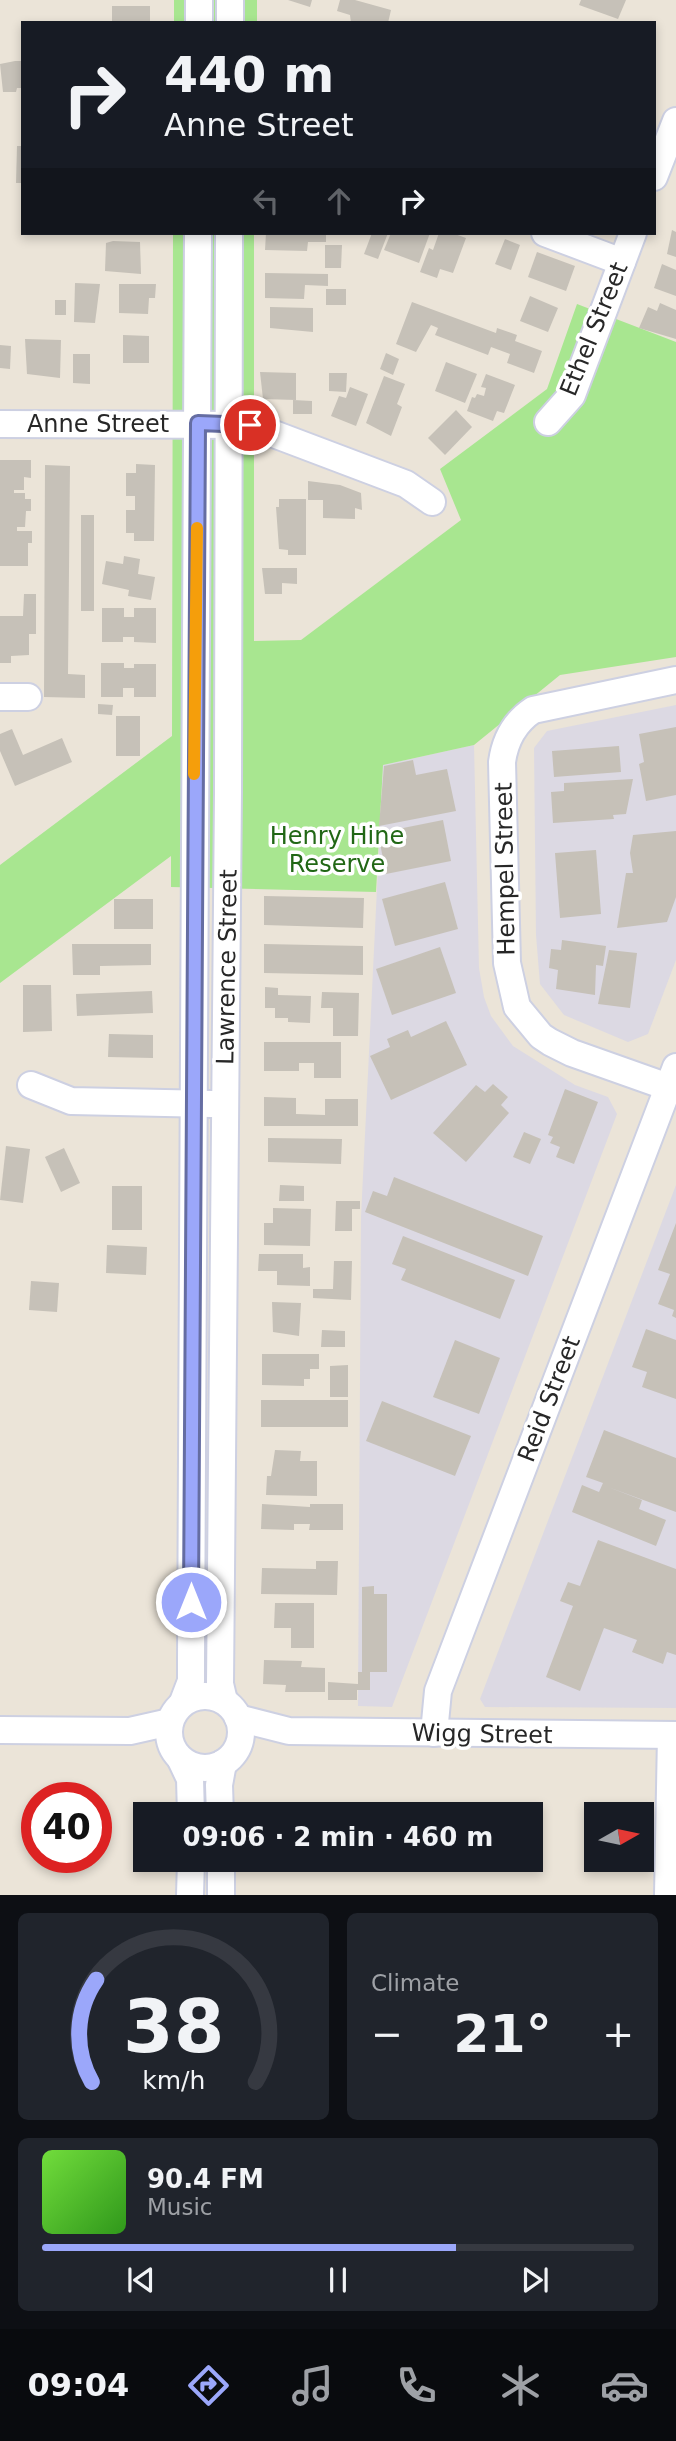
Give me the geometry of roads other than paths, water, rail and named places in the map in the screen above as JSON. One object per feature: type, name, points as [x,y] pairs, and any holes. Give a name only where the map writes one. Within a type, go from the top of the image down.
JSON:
[{"type":"street","points":[[199,0],[199,21]]},
{"type":"street","points":[[230,0],[230,21]]},
{"type":"street","points":[[656,172],[676,121]]},
{"type":"street","name":"Lawrence Street","points":[[191,1802],[190,1779],[176,1732],[191,1681],[198,235]]},
{"type":"street","name":"Lawrence Street","points":[[229,235],[224,1406],[220,1684],[231,1709]]},
{"type":"street","points":[[550,235],[622,262]]},
{"type":"street","name":"Ethel Street","points":[[548,422],[572,395],[632,235]]},
{"type":"street","name":"Anne Street","points":[[0,424],[227,423],[257,427],[406,484],[432,502]]},
{"type":"street","name":"Hempel Street","points":[[672,1077],[572,1053],[541,1037],[517,1007],[507,963],[502,762],[509,737],[524,716],[533,710],[676,681]]},
{"type":"street","points":[[0,696],[27,697]]},
{"type":"street","points":[[195,712],[228,712]]},
{"type":"street","name":"Reid Street","points":[[434,1733],[438,1691],[672,1077]]},
{"type":"street","points":[[32,1085],[71,1101],[225,1104]]},
{"type":"street","points":[[193,1406],[224,1406]]},
{"type":"street","points":[[176,1732],[204,1695],[231,1709],[240,1738],[219,1785],[220,1802]]},
{"type":"street","name":"Wigg Street","points":[[231,1709],[289,1731],[674,1735]]},
{"type":"street","points":[[0,1730],[176,1732]]},
{"type":"street","name":"Wigg Street","points":[[230,1756],[289,1731]]},
{"type":"street","points":[[176,1732],[202,1768],[230,1756]]},
{"type":"street","points":[[668,1895],[674,1735]]},
{"type":"street","points":[[190,1895],[191,1872]]},
{"type":"street","points":[[220,1872],[221,1895]]},
{"type":"park label","name":"Henry Hine Reserve","points":[[337,850]]}]
